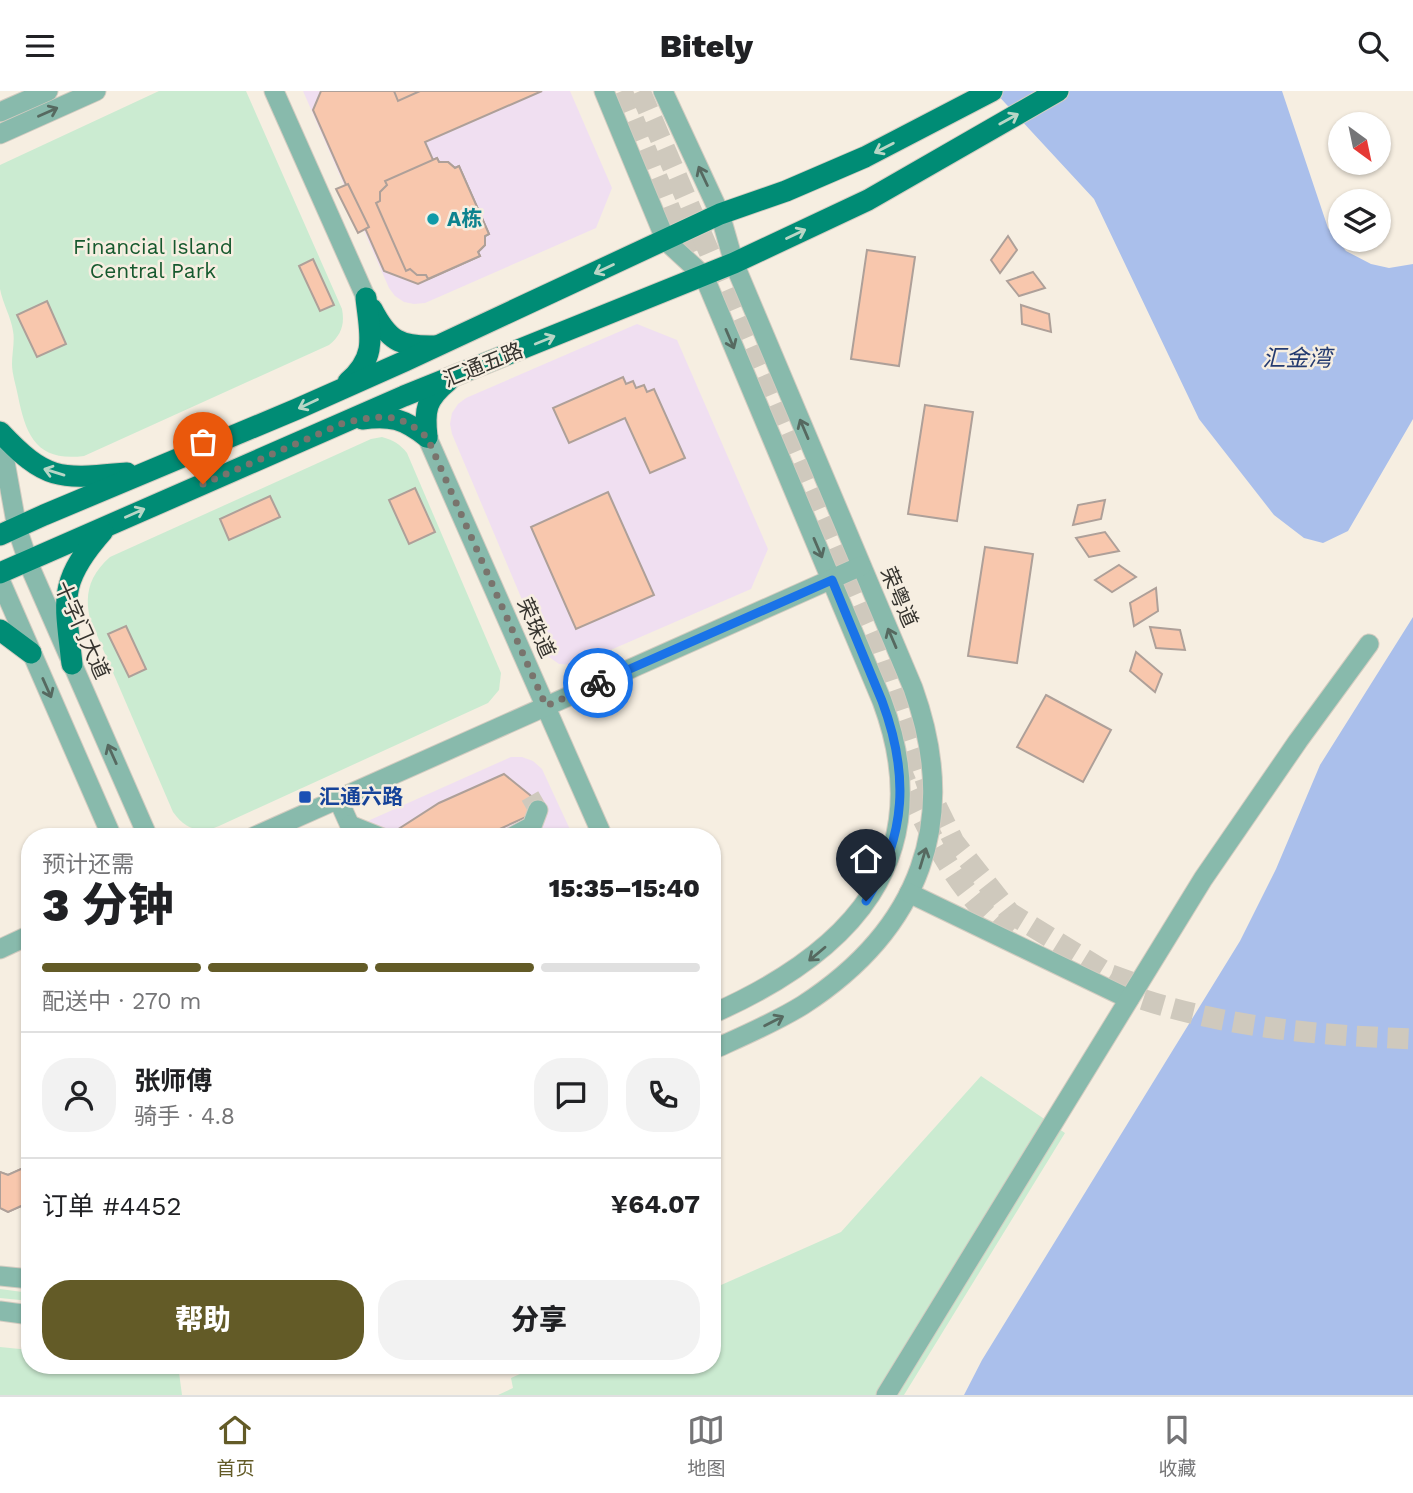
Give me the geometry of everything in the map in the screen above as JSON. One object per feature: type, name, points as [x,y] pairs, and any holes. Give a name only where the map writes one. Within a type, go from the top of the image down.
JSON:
[{"type":"main road","name":"汇通五路","points":[[9,531],[297,409],[720,214],[786,191],[865,157],[992,91]]},
{"type":"main road","name":"汇通五路","points":[[0,573],[346,422],[734,263],[867,200],[1058,91]]},
{"type":"main road","points":[[366,298],[383,332],[403,343],[438,345]]},
{"type":"main road","points":[[340,389],[364,366],[370,354],[366,298]]},
{"type":"main road","points":[[427,437],[424,414],[431,400],[453,377]]},
{"type":"main road","points":[[346,422],[375,417],[395,418],[410,424],[427,437]]},
{"type":"main road","points":[[0,433],[33,464],[58,475],[85,477],[146,471]]},
{"type":"main road","points":[[72,664],[66,605],[70,578],[83,554],[107,526]]},
{"type":"main road","points":[[0,630],[31,653]]},
{"type":"street","points":[[0,112],[48,91]]},
{"type":"street","points":[[0,134],[96,91]]},
{"type":"street","points":[[274,91],[366,298]]},
{"type":"street","points":[[604,91],[666,241],[704,276],[882,701],[895,740],[900,802],[894,845],[877,884],[830,943],[785,978],[721,1010]]},
{"type":"street","name":"荣粤道","points":[[663,91],[720,214],[734,263],[913,688],[931,756],[931,829],[917,877],[879,939],[851,968],[823,991],[781,1018],[721,1046]]},
{"type":"street","name":"十字门大道","points":[[0,433],[9,531],[28,561],[144,828]]},
{"type":"street","name":"荣珠道","points":[[427,437],[599,828]]},
{"type":"street","points":[[273,828],[862,566]]},
{"type":"street","points":[[0,580],[108,828]]},
{"type":"street","points":[[886,1395],[1203,879],[1369,644]]},
{"type":"street","points":[[338,799],[351,828]]},
{"type":"street","points":[[528,828],[532,826],[538,810]]},
{"type":"street","points":[[139,817],[151,828]]},
{"type":"street","points":[[909,893],[1129,999]]},
{"type":"street","points":[[0,949],[21,939]]},
{"type":"street","points":[[0,1276],[21,1278]]},
{"type":"street","points":[[0,1311],[21,1314]]},
{"type":"shaded area","points":[[303,91],[570,91],[612,188],[596,228],[425,303],[404,302],[389,288]]},
{"type":"shaded area","points":[[637,324],[677,340],[768,549],[751,589],[576,665],[559,664],[545,654],[452,434],[452,413],[466,398]]},
{"type":"shaded area","points":[[511,757],[522,757],[533,761],[542,769],[569,828],[352,828]]},
{"type":"green space","name":"Financial Island Central Park","points":[[159,91],[246,91],[342,309],[341,329],[329,345],[84,456],[55,455],[36,443],[30,434],[13,376],[13,331],[0,289],[0,165]]},
{"type":"green space","points":[[371,439],[390,439],[407,453],[501,673],[499,690],[488,703],[219,826],[188,826],[173,812],[90,619],[88,593],[93,578],[110,557]]},
{"type":"green space","points":[[981,1076],[1065,1133],[904,1395],[498,1395],[513,1388],[511,1378],[520,1374],[721,1374],[721,1285],[841,1232]]},
{"type":"green space","points":[[0,1289],[21,1292],[21,1300],[0,1298]]},
{"type":"green space","points":[[0,1347],[21,1349],[21,1374],[179,1374],[182,1395],[0,1395]]},
{"type":"water","name":"汇金湾","points":[[994,91],[1282,91],[1328,228],[1328,252],[1348,252],[1371,264],[1389,268],[1413,264],[1413,419],[1348,531],[1323,543],[1304,538],[1274,515],[1199,419],[1094,199]]},
{"type":"water","points":[[1413,617],[1413,1395],[964,1395],[982,1360],[1240,941],[1276,869],[1320,765]]},
{"type":"building","points":[[321,91],[542,91],[425,142],[433,160],[437,158],[439,162],[448,162],[455,168],[459,166],[489,234],[485,236],[485,245],[478,252],[480,256],[418,284],[384,271],[313,110]]},
{"type":"building","points":[[394,91],[420,91],[398,101]]},
{"type":"building","name":"A栋","points":[[437,158],[439,162],[448,162],[455,168],[459,166],[489,234],[485,236],[485,245],[478,252],[480,256],[428,279],[426,275],[417,275],[410,269],[406,271],[376,203],[380,201],[380,192],[387,185],[385,181]]},
{"type":"building","points":[[348,184],[369,227],[358,233],[336,189]]},
{"type":"building","points":[[1008,236],[1017,250],[1000,273],[991,260]]},
{"type":"building","points":[[867,250],[915,257],[899,366],[851,359]]},
{"type":"building","points":[[313,259],[334,305],[320,311],[299,266]]},
{"type":"building","points":[[1033,272],[1045,288],[1019,296],[1007,281]]},
{"type":"building","points":[[47,301],[66,344],[37,357],[17,315]]},
{"type":"building","points":[[1021,305],[1049,314],[1051,332],[1022,324]]},
{"type":"building","points":[[623,377],[626,384],[633,381],[636,388],[644,385],[647,392],[654,389],[685,458],[650,473],[625,418],[569,443],[553,408]]},
{"type":"building","points":[[925,405],[973,412],[957,521],[908,514]]},
{"type":"building","points":[[415,488],[435,532],[409,544],[389,500]]},
{"type":"building","points":[[608,492],[654,595],[576,629],[531,527]]},
{"type":"building","points":[[270,496],[280,517],[229,540],[220,519]]},
{"type":"building","points":[[1105,500],[1101,519],[1073,525],[1078,505]]},
{"type":"building","points":[[1105,532],[1119,551],[1089,557],[1076,538]]},
{"type":"building","points":[[985,547],[1033,554],[1017,663],[968,656]]},
{"type":"building","points":[[1119,565],[1136,577],[1112,592],[1095,580]]},
{"type":"building","points":[[1156,588],[1158,611],[1134,626],[1130,603]]},
{"type":"building","points":[[126,626],[146,669],[129,677],[108,634]]},
{"type":"building","points":[[1150,627],[1180,630],[1185,650],[1156,648]]},
{"type":"building","points":[[1136,652],[1162,674],[1155,692],[1130,671]]},
{"type":"building","points":[[1046,695],[1111,730],[1083,782],[1017,747]]},
{"type":"building","points":[[504,774],[546,808],[502,828],[400,828],[439,803]]},
{"type":"building","points":[[21,1169],[21,1206],[8,1212],[0,1208],[0,1172],[8,1175]]},
{"type":"building","points":[[21,1169],[21,1206],[8,1212],[0,1208],[0,1172],[8,1175]]},
{"type":"tunnel","points":[[622,91],[695,271]]},
{"type":"tunnel","points":[[640,91],[878,645],[930,793],[954,842],[1010,913],[1111,975],[1136,984]]},
{"type":"tunnel","points":[[898,763],[945,860],[977,903],[1016,941]]},
{"type":"tunnel","points":[[530,796],[538,810]]},
{"type":"tunnel","points":[[1114,989],[1150,1002],[1223,1020],[1337,1035],[1413,1039]]},
{"type":"way so far","points":[[203,484],[346,422],[375,417],[395,418],[410,424],[427,437],[546,706],[598,683]]},
{"type":"place","name":"A栋","points":[[433,219]]},
{"type":"place","name":"汇通六路","points":[[305,797]]},
{"type":"route","points":[[598,683],[832,580],[890,720],[898,761],[899,824],[886,864],[866,901]]}]
